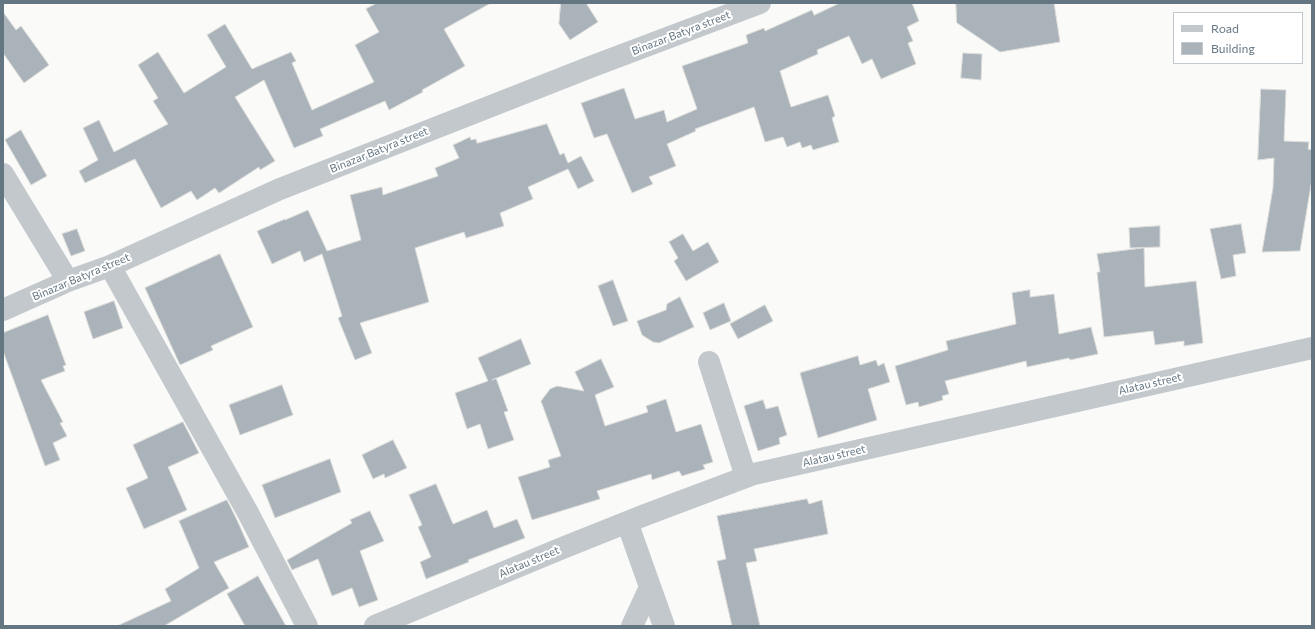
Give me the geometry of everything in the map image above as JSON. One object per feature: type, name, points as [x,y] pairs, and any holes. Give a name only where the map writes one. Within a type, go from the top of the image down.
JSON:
[{"type":"street","name":"Binazar Batyra street","points":[[3,310],[68,281],[110,266],[288,186],[592,66],[760,3]]},
{"type":"street","points":[[3,174],[68,281]]},
{"type":"street","points":[[110,266],[247,511],[307,626]]},
{"type":"street","name":"Alatau street","points":[[375,626],[627,522],[746,477],[1312,348]]},
{"type":"street","points":[[709,362],[746,477]]},
{"type":"street","points":[[627,522],[664,626]]},
{"type":"street","points":[[632,626],[650,587]]},
{"type":"building","points":[[377,3],[491,3],[444,29],[465,66],[422,90],[423,92],[389,110],[385,101],[320,129],[323,136],[294,148],[264,80],[235,97],[275,161],[260,170],[259,167],[219,193],[215,188],[197,200],[191,191],[161,208],[135,159],[85,183],[79,171],[98,160],[83,128],[99,120],[114,152],[168,124],[153,101],[158,98],[138,65],[158,52],[184,93],[226,67],[207,35],[225,24],[252,69],[291,52],[296,61],[292,63],[312,110],[374,82],[355,45],[379,32],[366,9]]},
{"type":"building","points":[[561,3],[586,3],[598,22],[570,40],[559,24]]},
{"type":"building","points":[[840,3],[912,3],[919,21],[907,27],[913,41],[908,43],[916,64],[881,79],[872,59],[862,64],[849,36],[817,50],[818,54],[780,71],[791,107],[828,95],[835,116],[832,118],[839,142],[813,150],[811,145],[802,148],[800,142],[787,147],[783,137],[765,142],[754,107],[695,129],[696,131],[667,144],[676,166],[649,177],[653,184],[632,193],[607,134],[594,138],[581,103],[624,88],[635,119],[664,110],[667,122],[697,109],[682,66],[748,43],[746,35],[764,28],[765,31],[812,10],[814,15]]},
{"type":"building","points":[[956,3],[1054,3],[1060,42],[1000,52],[957,23]]},
{"type":"building","points":[[3,12],[16,30],[21,26],[49,65],[24,83],[3,53]]},
{"type":"building","points":[[963,53],[982,54],[981,80],[961,78]]},
{"type":"building","points":[[1261,89],[1286,90],[1284,141],[1309,142],[1308,149],[1312,150],[1312,179],[1300,251],[1262,252],[1273,188],[1274,158],[1258,160]]},
{"type":"building","points":[[547,124],[560,155],[564,153],[568,163],[581,156],[594,181],[578,189],[568,169],[528,187],[533,199],[500,213],[504,226],[466,238],[464,232],[415,248],[429,302],[360,323],[372,353],[355,360],[338,318],[342,316],[322,254],[304,262],[300,251],[272,264],[257,231],[308,210],[327,251],[361,240],[350,195],[382,187],[383,195],[438,176],[435,168],[459,158],[453,145],[470,137],[471,140],[476,139],[477,143]]},
{"type":"building","points":[[21,130],[47,176],[31,185],[5,140]]},
{"type":"building","points":[[1241,224],[1246,253],[1233,255],[1236,276],[1221,279],[1210,229]]},
{"type":"building","points":[[1160,226],[1160,247],[1130,248],[1129,228]]},
{"type":"building","points":[[77,229],[85,251],[71,256],[62,234]]},
{"type":"building","points":[[683,234],[693,251],[708,242],[719,262],[686,281],[674,261],[678,258],[669,242]]},
{"type":"building","points":[[1144,248],[1145,287],[1196,281],[1203,343],[1184,346],[1184,341],[1155,345],[1153,331],[1104,337],[1097,272],[1100,272],[1097,254]]},
{"type":"building","points":[[220,254],[253,327],[211,346],[213,350],[180,365],[145,288]]},
{"type":"building","points":[[613,280],[628,321],[613,326],[598,286]]},
{"type":"building","points":[[1030,290],[1030,297],[1054,294],[1059,334],[1091,327],[1098,354],[1070,360],[1069,358],[1027,367],[1026,361],[945,381],[949,394],[942,396],[943,400],[919,407],[918,402],[906,405],[895,366],[948,350],[946,341],[1016,324],[1012,293]]},
{"type":"building","points":[[680,297],[694,327],[659,343],[653,342],[642,335],[637,321],[666,310],[667,304]]},
{"type":"building","points":[[114,301],[123,328],[93,339],[84,312]]},
{"type":"building","points":[[724,303],[731,321],[710,330],[703,313]]},
{"type":"building","points":[[765,305],[773,321],[738,339],[730,324]]},
{"type":"building","points":[[48,315],[66,365],[63,366],[65,371],[41,380],[63,422],[60,423],[67,436],[53,443],[60,460],[45,466],[3,351],[3,333]]},
{"type":"building","points":[[521,339],[531,364],[496,378],[508,411],[504,412],[514,440],[488,449],[480,424],[467,429],[455,393],[488,381],[478,358]]},
{"type":"building","points":[[858,356],[860,365],[876,360],[878,366],[884,363],[890,382],[868,389],[877,420],[818,438],[800,373]]},
{"type":"building","points":[[601,359],[614,387],[595,395],[605,426],[648,412],[646,406],[666,399],[676,432],[701,424],[713,462],[703,465],[705,469],[682,476],[679,471],[652,480],[651,474],[597,491],[600,499],[532,520],[518,477],[550,467],[548,460],[561,456],[541,401],[550,389],[557,386],[584,391],[575,372]]},
{"type":"building","points":[[282,385],[293,415],[240,435],[229,405]]},
{"type":"building","points":[[763,400],[766,409],[778,406],[787,435],[779,438],[780,444],[758,451],[744,406]]},
{"type":"building","points":[[183,422],[199,453],[168,467],[187,510],[144,529],[126,488],[148,478],[133,445]]},
{"type":"building","points":[[393,440],[407,468],[385,478],[384,474],[373,479],[362,455]]},
{"type":"building","points":[[330,459],[341,492],[275,518],[262,485]]},
{"type":"building","points":[[436,484],[453,524],[487,510],[494,528],[517,519],[525,538],[468,560],[469,562],[426,579],[420,562],[431,557],[418,527],[422,525],[409,495]]},
{"type":"building","points":[[807,499],[809,504],[822,500],[828,534],[754,549],[757,561],[746,563],[760,626],[732,626],[717,561],[726,559],[717,516]]},
{"type":"building","points":[[227,500],[249,547],[214,562],[229,588],[164,626],[117,626],[171,601],[165,589],[199,568],[179,521]]},
{"type":"building","points":[[370,511],[384,541],[360,551],[378,600],[359,607],[352,588],[332,596],[318,559],[292,570],[287,560],[352,523],[350,520]]},
{"type":"building","points":[[258,576],[286,626],[245,626],[227,594]]}]
